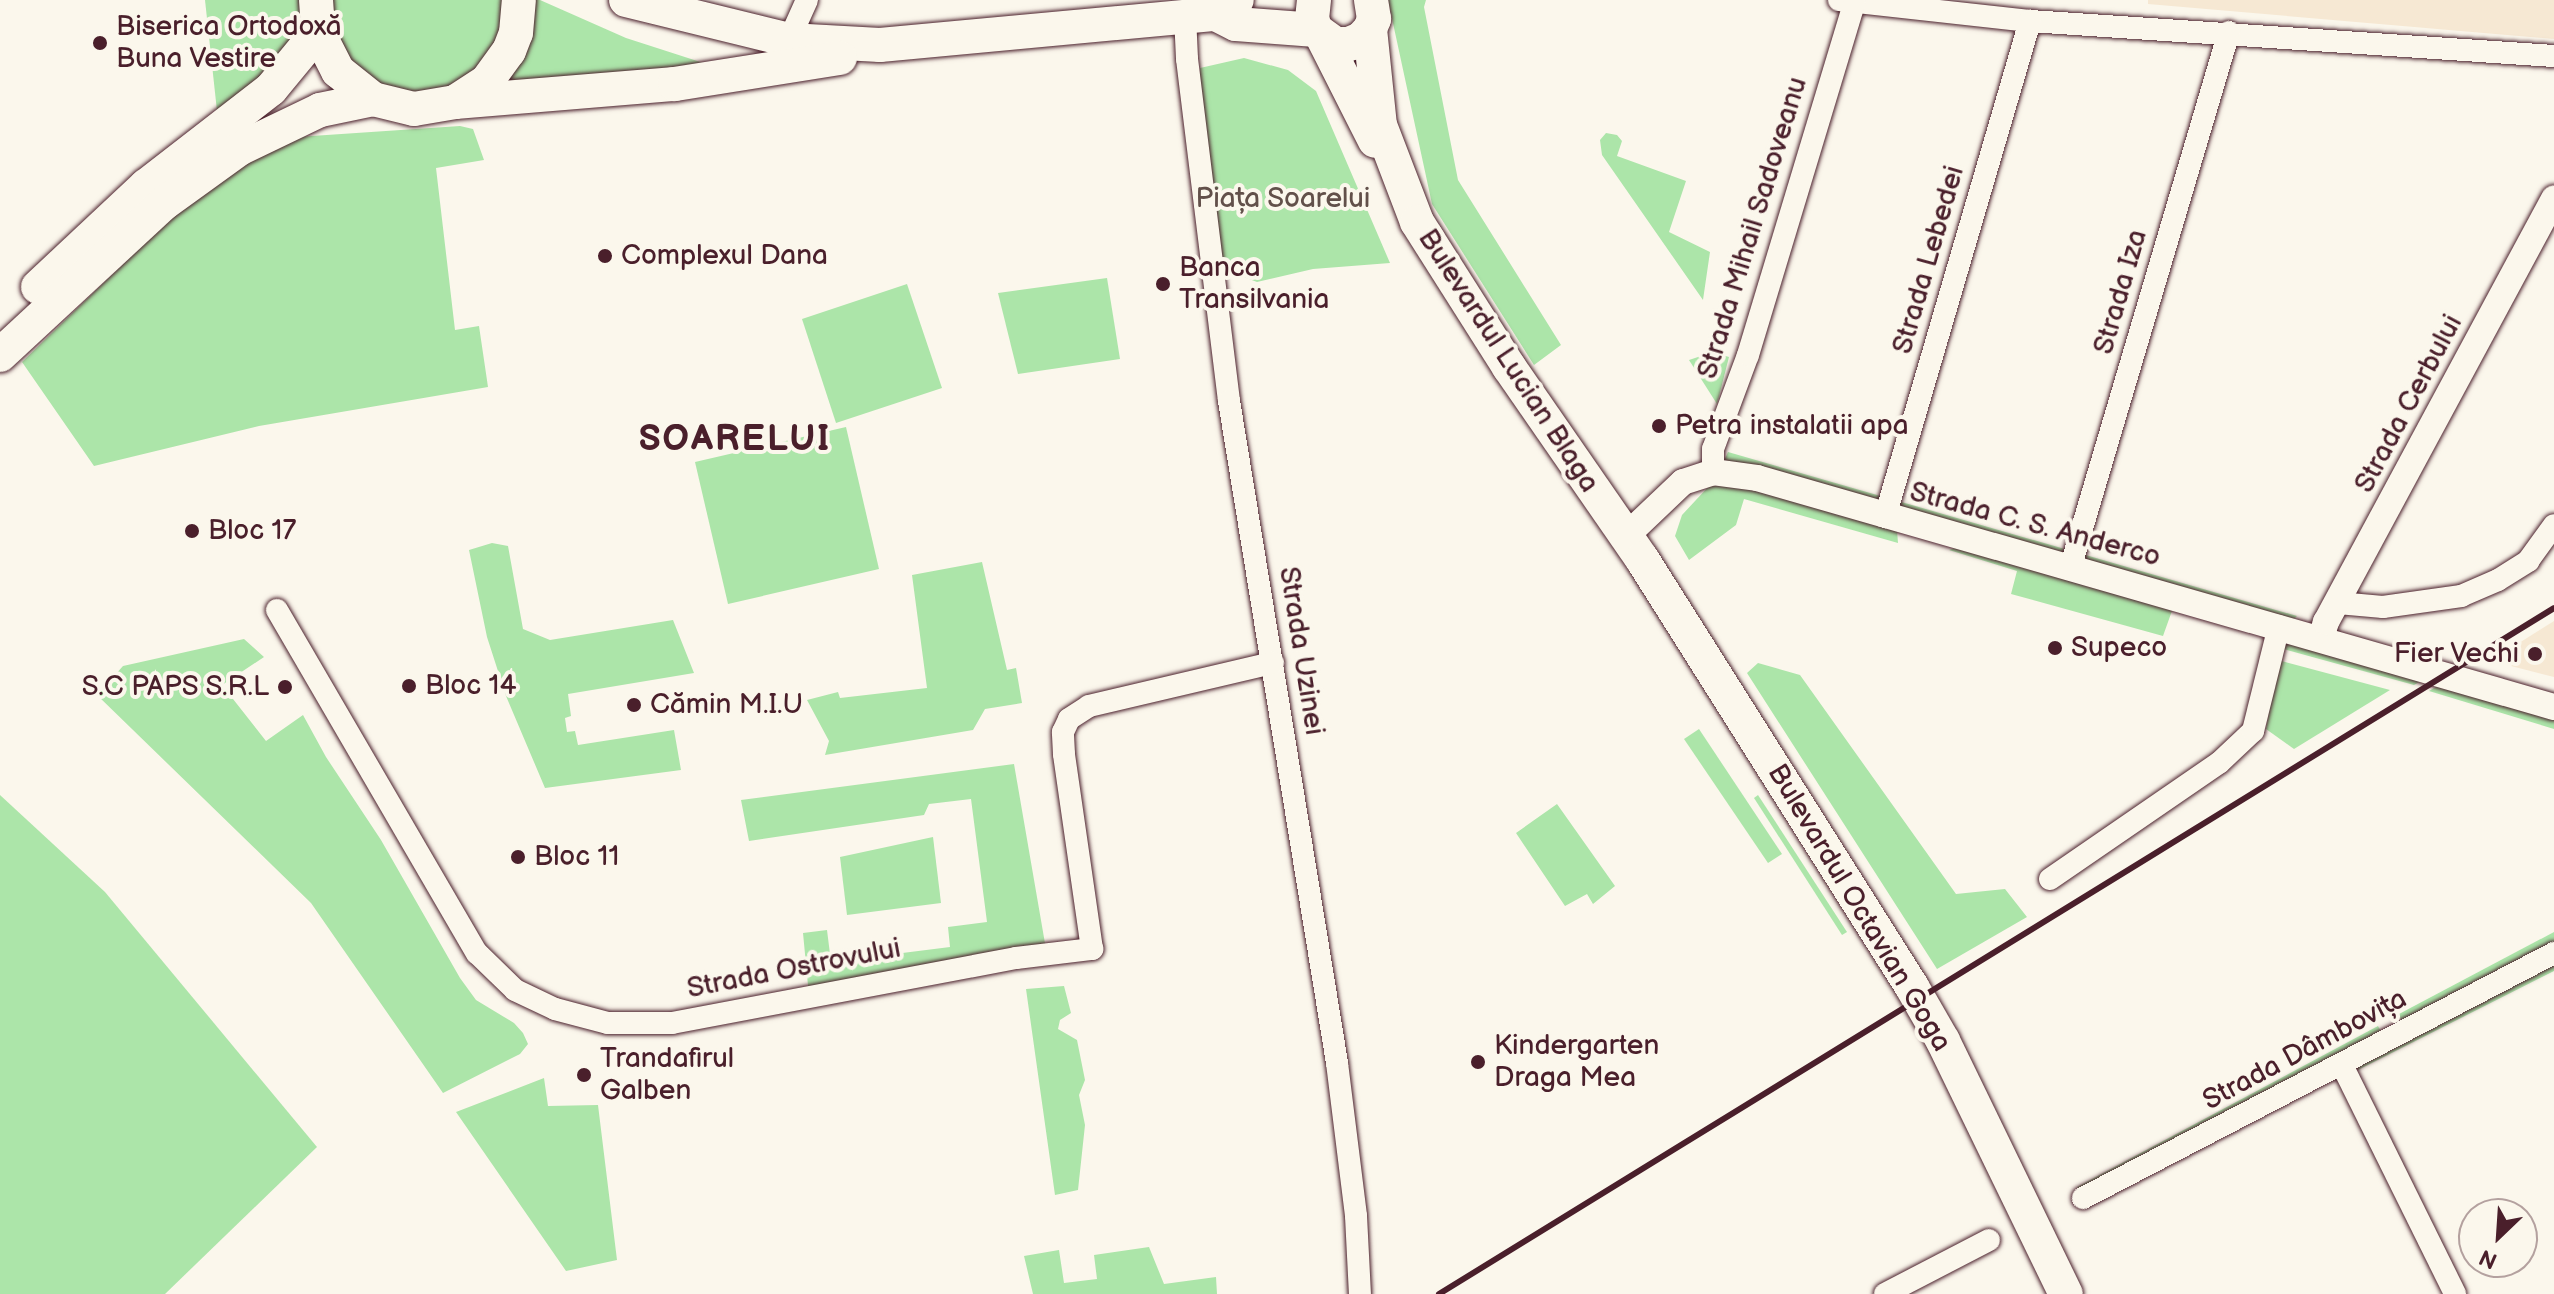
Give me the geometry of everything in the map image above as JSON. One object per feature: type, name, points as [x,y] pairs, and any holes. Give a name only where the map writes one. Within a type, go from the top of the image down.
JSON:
[{"type":"main road","points":[[455,102],[487,81],[500,67],[516,33],[519,0]]},
{"type":"main road","points":[[626,0],[789,40],[880,45],[1213,10],[1236,24],[1318,22],[1335,44],[1349,44],[1361,39],[1371,14]]},
{"type":"main road","name":"Bulevardul Lucian Blaga","points":[[1371,14],[1380,125],[1417,222],[1459,290],[1625,537]]},
{"type":"main road","points":[[317,16],[338,71],[373,99],[414,109],[455,102],[675,84],[969,37]]},
{"type":"main road","points":[[0,355],[12,322],[146,186],[271,89],[317,16]]},
{"type":"main road","name":"Bulevardul Lucian Blaga","points":[[1318,22],[1349,95],[1399,181]]},
{"type":"main road","points":[[12,322],[239,149],[320,110],[373,99]]},
{"type":"main road","name":"Bulevardul Octavian Goga","points":[[1625,537],[1912,987],[1943,1041],[2066,1294]]},
{"type":"street","points":[[789,40],[807,0]]},
{"type":"street","points":[[1847,2],[2030,21],[2554,56]]},
{"type":"street","name":"Strada Mihail Sadoveanu","points":[[1713,472],[1713,449],[1748,355],[1847,2]]},
{"type":"street","name":"Strada Uzinei","points":[[1213,10],[1188,73],[1229,401],[1337,1063],[1356,1216],[1360,1294]]},
{"type":"street","name":"Strada Lebedei","points":[[1885,517],[2030,21]]},
{"type":"street","name":"Strada Iza","points":[[2070,569],[2229,32]]},
{"type":"street","name":"Strada Cerbului","points":[[2321,639],[2326,622],[2554,199]]},
{"type":"street","points":[[1625,537],[1683,482],[1713,472]]},
{"type":"street","name":"Strada C. S. Anderco","points":[[1713,472],[1757,478],[2554,707]]},
{"type":"street","points":[[2338,603],[2383,607],[2461,596],[2498,580],[2528,561],[2554,525]]},
{"type":"street","name":"Strada Ostrovului","points":[[277,610],[477,953],[515,990],[555,1009],[608,1023],[672,1023],[1016,958],[1092,949],[1064,754],[1063,732],[1069,719],[1089,706],[1273,663]]},
{"type":"street","points":[[2050,879],[2219,763],[2253,731],[2279,626]]},
{"type":"street","name":"Strada Dâmbovița","points":[[2083,1198],[2554,953]]},
{"type":"street","points":[[2342,1065],[2455,1294]]},
{"type":"street","points":[[1885,1294],[1989,1240]]},
{"type":"shaded area","points":[[2148,0],[2554,0],[2554,39],[2148,4]]},
{"type":"shaded area","name":"Fier Vechi","points":[[2554,621],[2554,677],[2511,666],[2519,643]]},
{"type":"green space","points":[[205,0],[310,0],[290,59],[217,111]]},
{"type":"green space","points":[[316,0],[519,0],[487,81],[373,99]]},
{"type":"green space","points":[[525,0],[540,0],[626,38],[719,68],[485,90]]},
{"type":"green space","points":[[1388,0],[1426,0],[1424,7],[1458,180],[1561,345],[1534,365],[1432,204]]},
{"type":"green space","name":"Piața Soarelui","points":[[1244,58],[1288,70],[1316,91],[1390,263],[1313,269],[1257,282],[1220,268],[1195,127],[1200,68]]},
{"type":"green space","points":[[460,126],[473,129],[484,160],[436,168],[455,330],[479,326],[488,387],[259,426],[94,466],[22,362],[184,205],[238,164],[297,137]]},
{"type":"green space","points":[[1606,133],[1617,135],[1622,141],[1617,156],[1686,181],[1669,232],[1710,252],[1703,300],[1602,155],[1600,140]]},
{"type":"green space","points":[[1107,278],[1120,359],[1018,374],[998,293]]},
{"type":"green space","points":[[907,284],[942,388],[836,423],[802,319]]},
{"type":"green space","points":[[1713,352],[1729,357],[1717,404],[1689,360]]},
{"type":"green space","points":[[846,427],[879,569],[728,604],[695,462]]},
{"type":"green space","points":[[1728,452],[2297,616],[2291,622],[1724,461]]},
{"type":"green space","points":[[1737,484],[1897,530],[1898,543],[1744,499],[1736,525],[1689,560],[1675,536],[1682,515],[1709,486]]},
{"type":"green space","points":[[492,543],[508,546],[523,629],[550,640],[673,620],[694,673],[568,694],[571,716],[565,718],[567,732],[575,731],[578,745],[674,730],[681,770],[545,788],[506,696],[487,637],[469,550]]},
{"type":"green space","points":[[1958,547],[2173,608],[2163,636],[2011,594],[2017,571],[1949,550]]},
{"type":"green space","points":[[982,562],[1007,670],[1016,668],[1022,703],[985,709],[973,730],[825,755],[829,741],[807,700],[838,692],[840,698],[927,688],[912,575]]},
{"type":"green space","points":[[2286,638],[2423,680],[2414,685],[2283,649]]},
{"type":"green space","points":[[244,639],[264,657],[222,685],[266,741],[303,715],[326,757],[381,840],[460,978],[476,1000],[514,1023],[523,1033],[528,1044],[520,1054],[443,1093],[311,903],[97,695],[123,666]]},
{"type":"green space","points":[[2278,660],[2390,690],[2294,749],[2266,729]]},
{"type":"green space","points":[[1758,663],[1800,675],[1956,894],[2005,889],[2027,917],[1937,969],[1747,673]]},
{"type":"green space","points":[[2439,685],[2554,716],[2554,729],[2429,691]]},
{"type":"green space","points":[[1699,729],[1782,854],[1768,863],[1684,739]]},
{"type":"green space","points":[[1014,764],[1047,955],[809,996],[803,933],[827,930],[831,962],[950,947],[948,927],[987,922],[971,799],[929,804],[924,815],[749,841],[741,800]]},
{"type":"green space","points":[[0,795],[105,892],[317,1147],[165,1294],[0,1294]]},
{"type":"green space","points":[[1758,795],[1847,932],[1842,935],[1754,798]]},
{"type":"green space","points":[[1557,804],[1615,886],[1593,904],[1587,894],[1565,906],[1516,833]]},
{"type":"green space","points":[[933,837],[941,903],[847,915],[840,857]]},
{"type":"green space","points":[[2554,932],[2554,947],[2404,1027],[2399,1014]]},
{"type":"green space","points":[[2554,962],[2554,971],[2358,1070],[2354,1065]]},
{"type":"green space","points":[[1064,986],[1071,1013],[1060,1020],[1058,1029],[1077,1040],[1085,1080],[1079,1095],[1085,1125],[1078,1190],[1055,1195],[1026,989]]},
{"type":"green space","points":[[2378,1026],[2383,1035],[2080,1191],[2077,1187]]},
{"type":"green space","points":[[544,1078],[548,1106],[598,1105],[617,1260],[566,1271],[456,1112]]},
{"type":"green space","points":[[1149,1247],[1164,1284],[1216,1277],[1217,1294],[1033,1294],[1024,1256],[1059,1250],[1064,1283],[1097,1279],[1094,1255]]},
{"type":"railway","points":[[1439,1294],[2554,608]]},
{"type":"place","name":"Biserica Ortodoxă Buna Vestire","points":[[100,43]]},
{"type":"place","name":"Complexul Dana","points":[[605,256]]},
{"type":"place","name":"Banca Transilvania","points":[[1163,284]]},
{"type":"place","name":"Petra instalatii apa","points":[[1659,426]]},
{"type":"place","name":"Bloc 17","points":[[192,531]]},
{"type":"place","name":"Supeco","points":[[2055,648]]},
{"type":"place","name":"Fier Vechi","points":[[2535,654]]},
{"type":"place","name":"Bloc 14","points":[[409,686]]},
{"type":"place","name":"S.C PAPS S.R.L","points":[[285,687]]},
{"type":"place","name":"Cămin M.I.U","points":[[634,705]]},
{"type":"place","name":"Bloc 11","points":[[518,857]]},
{"type":"place","name":"Kindergarten Draga Mea","points":[[1478,1062]]},
{"type":"place","name":"Trandafirul Galben","points":[[584,1075]]},
{"type":"district","name":"SOARELUI","points":[[735,440]]}]
